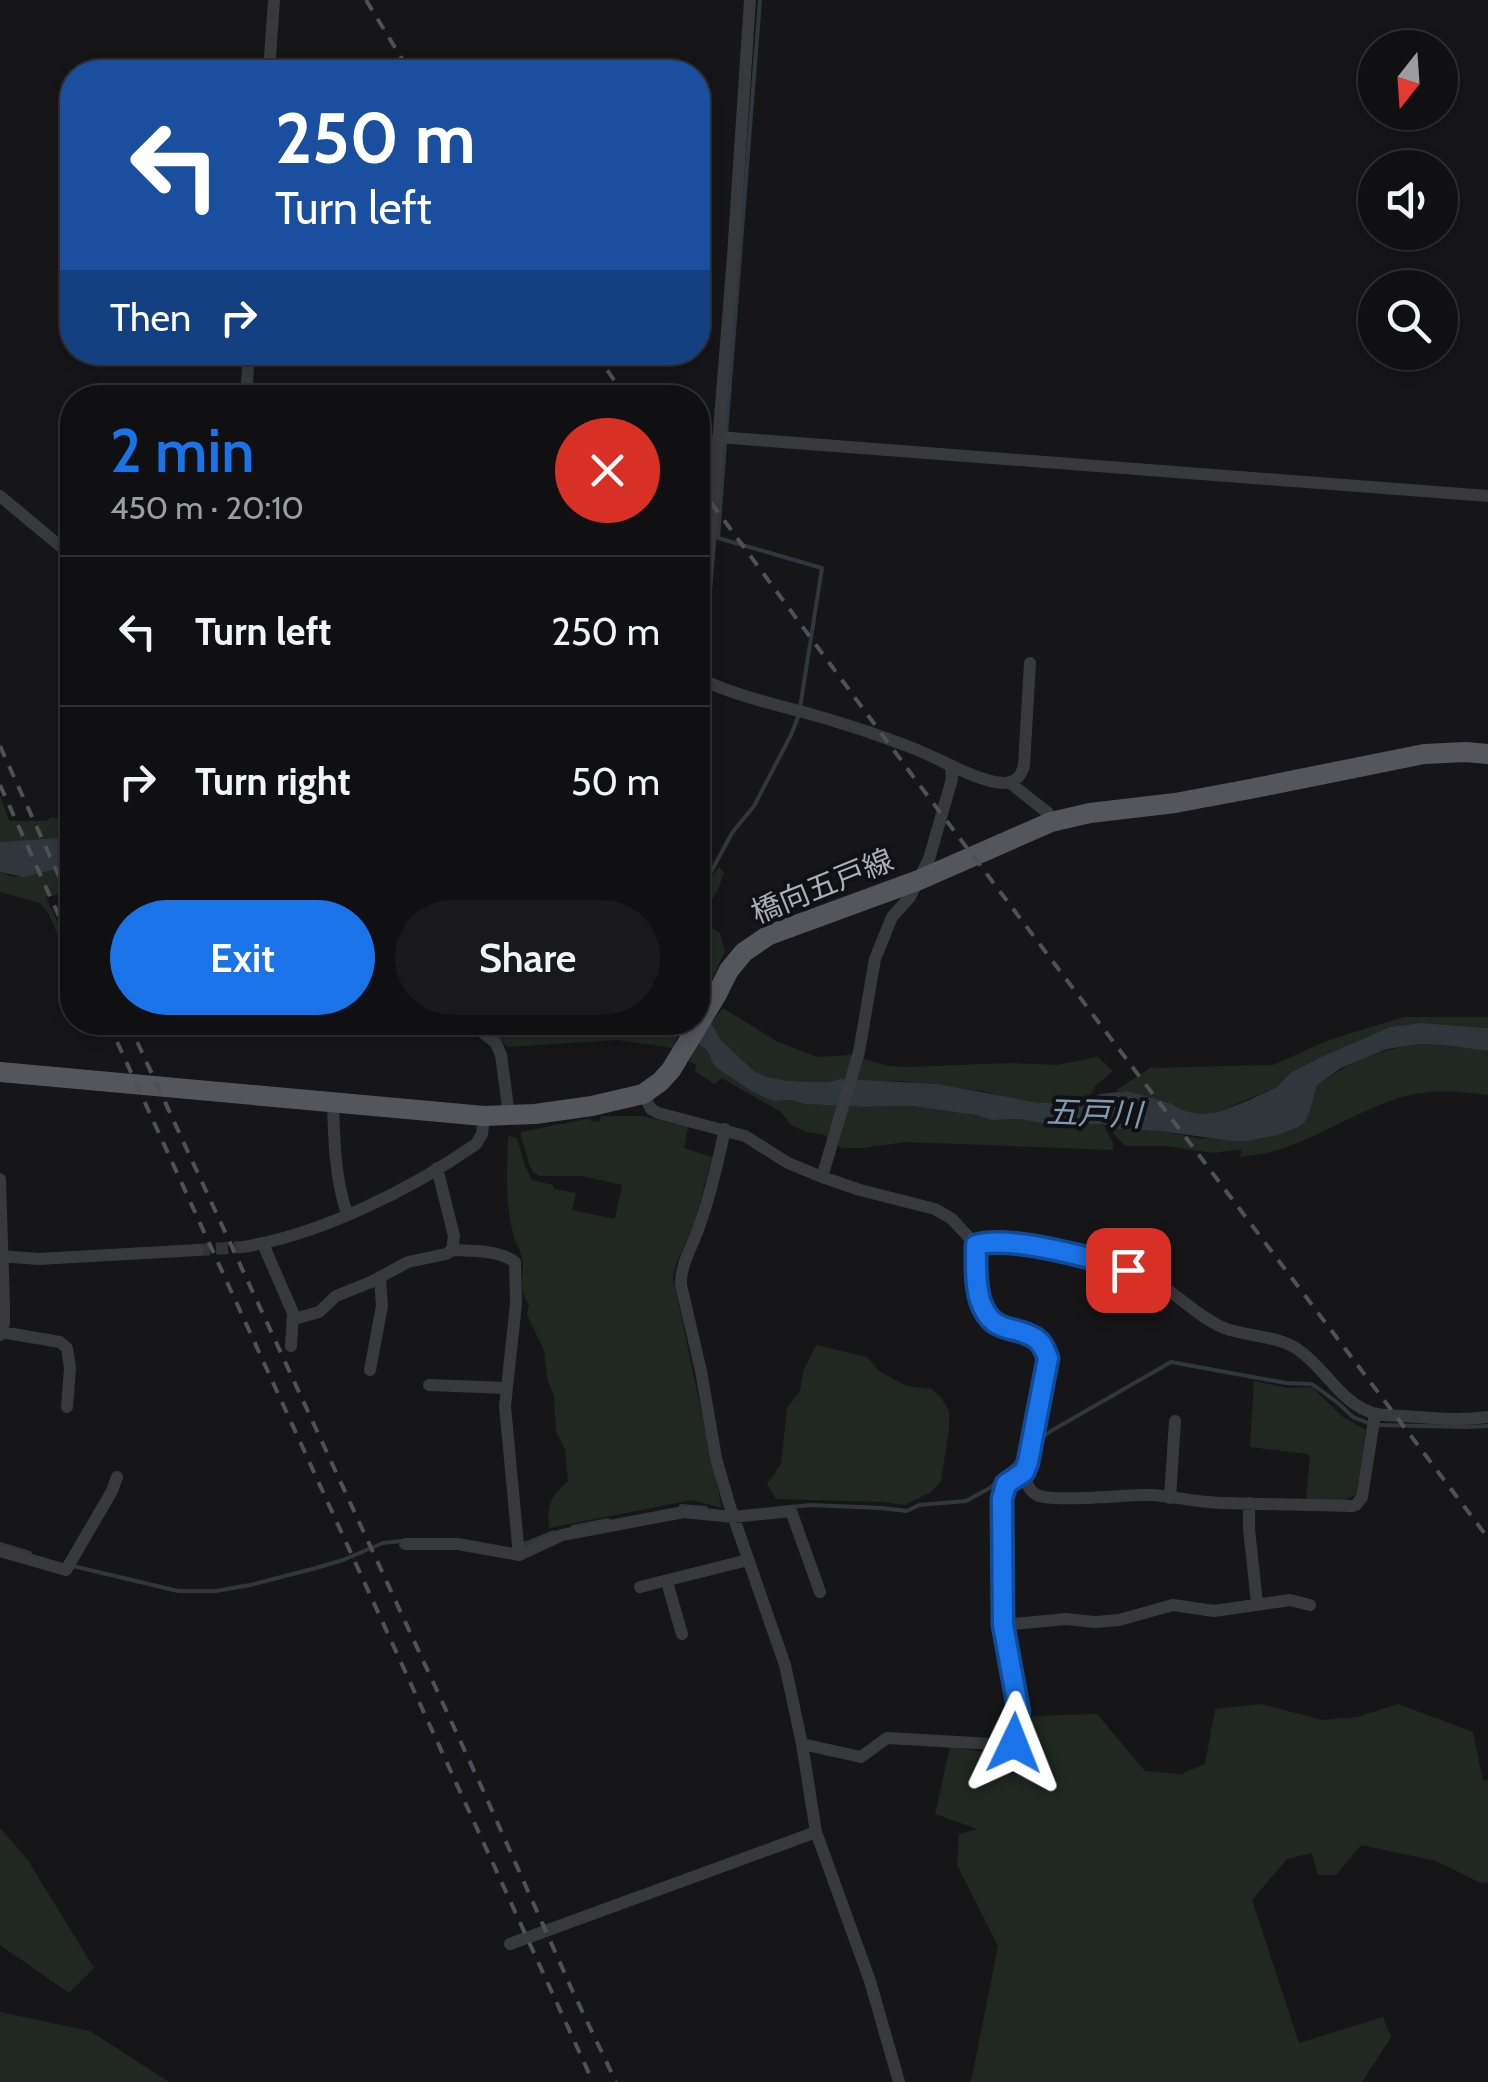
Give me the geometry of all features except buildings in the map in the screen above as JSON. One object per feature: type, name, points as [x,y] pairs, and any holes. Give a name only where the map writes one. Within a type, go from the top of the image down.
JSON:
[{"type":"main road","name":"橋向五戸線","points":[[710,1006],[729,970],[744,952],[769,936],[918,880],[1050,822],[1231,793],[1424,754],[1488,754]]},
{"type":"main road","name":"橋向五戸線","points":[[643,1094],[660,1082],[692,1035]]},
{"type":"main road","points":[[0,1072],[484,1116],[535,1114],[643,1094]]},
{"type":"street","points":[[270,60],[274,0]]},
{"type":"street","points":[[710,533],[750,0]]},
{"type":"street","points":[[718,436],[1488,496]]},
{"type":"street","points":[[0,496],[60,546]]},
{"type":"street","points":[[710,684],[730,693],[838,722],[988,779],[1009,782],[1022,773],[1024,765],[1030,663]]},
{"type":"street","points":[[822,1177],[859,1052],[875,959],[892,917],[910,896],[929,859],[952,780],[951,766]]},
{"type":"street","points":[[1009,782],[1048,813],[1050,822]]},
{"type":"street","points":[[485,1035],[496,1043],[501,1055],[509,1114]]},
{"type":"street","points":[[643,1094],[651,1109],[658,1113],[745,1136],[788,1163],[822,1177],[936,1209],[952,1218],[976,1245],[980,1301],[989,1318],[1006,1330],[1035,1338],[1048,1358],[1028,1462],[1024,1472],[1006,1484],[1002,1499],[1003,1625],[1019,1712],[1014,1743],[1010,1746],[887,1738],[861,1757],[802,1744]]},
{"type":"street","points":[[333,1102],[334,1142],[346,1214]]},
{"type":"street","points":[[242,1247],[319,1226],[390,1194],[476,1144],[482,1134],[484,1116]]},
{"type":"street","points":[[724,1130],[708,1200],[680,1273],[684,1298],[702,1371],[716,1458],[785,1665],[816,1832],[870,1981],[899,2082]]},
{"type":"street","points":[[437,1168],[454,1236],[452,1250]]},
{"type":"street","points":[[0,1179],[4,1323],[0,1334],[60,1342],[67,1348],[67,1407]]},
{"type":"street","points":[[976,1245],[1008,1242],[1084,1256],[1148,1277],[1210,1322],[1298,1349],[1351,1402],[1374,1414],[1488,1417]]},
{"type":"street","points":[[263,1244],[294,1319],[291,1346]]},
{"type":"street","points":[[2,1256],[38,1259],[198,1250]]},
{"type":"street","points":[[294,1319],[319,1312],[336,1296],[408,1262],[452,1250],[502,1255],[515,1262],[516,1304],[506,1388],[519,1555]]},
{"type":"street","points":[[370,1370],[382,1306],[380,1278]]},
{"type":"street","points":[[429,1385],[506,1388]]},
{"type":"street","points":[[1024,1472],[1029,1489],[1042,1496],[1150,1495],[1248,1503],[1356,1505],[1362,1498],[1374,1414]]},
{"type":"street","points":[[1170,1498],[1175,1421]]},
{"type":"street","points":[[0,1551],[66,1570],[118,1477]]},
{"type":"street","points":[[1248,1503],[1257,1603]]},
{"type":"street","points":[[405,1544],[458,1544],[519,1555],[562,1535],[684,1512],[733,1517],[791,1511],[820,1592]]},
{"type":"street","points":[[640,1587],[748,1560]]},
{"type":"street","points":[[667,1582],[682,1634]]},
{"type":"street","points":[[1003,1625],[1066,1619],[1119,1620],[1173,1605],[1214,1611],[1290,1600],[1310,1605]]},
{"type":"street","points":[[510,1944],[816,1832]]},
{"type":"shaded area","points":[[0,795],[9,821],[60,818],[60,839],[0,842]]},
{"type":"shaded area","points":[[60,867],[60,894],[46,897],[60,927],[60,940],[40,903],[0,892],[0,872],[14,877]]},
{"type":"shaded area","points":[[719,867],[724,873],[710,902],[710,879]]},
{"type":"shaded area","points":[[710,927],[720,933],[725,952],[711,982]]},
{"type":"shaded area","points":[[723,1008],[776,1041],[817,1057],[850,1055],[907,1067],[1057,1065],[1098,1057],[1113,1071],[1083,1101],[1039,1103],[902,1081],[788,1081],[754,1071],[720,1039],[711,1022]]},
{"type":"shaded area","points":[[1404,1017],[1488,1017],[1488,1028],[1421,1023],[1390,1027],[1290,1073],[1277,1087],[1218,1112],[1185,1111],[1170,1103],[1115,1091],[1150,1068],[1273,1065],[1329,1040]]},
{"type":"shaded area","points":[[497,1035],[678,1035],[673,1048],[618,1040],[507,1047]]},
{"type":"shaded area","points":[[698,1043],[707,1050],[714,1066],[773,1101],[912,1106],[992,1120],[1103,1124],[1113,1150],[905,1142],[842,1148],[824,1135],[791,1125],[781,1112],[722,1078],[714,1084],[695,1071],[696,1065],[689,1061]]},
{"type":"shaded area","points":[[1419,1044],[1488,1051],[1488,1095],[1410,1095],[1289,1146],[1240,1157],[1242,1149],[1214,1153],[1166,1146],[1125,1146],[1113,1133],[1114,1129],[1159,1131],[1203,1139],[1310,1111],[1317,1085],[1330,1077],[1378,1053]]},
{"type":"shaded area","points":[[601,1116],[642,1116],[688,1127],[684,1148],[712,1157],[694,1225],[673,1278],[722,1508],[692,1500],[549,1528],[551,1502],[568,1481],[565,1450],[556,1431],[554,1396],[547,1378],[544,1350],[527,1315],[522,1257],[509,1210],[508,1136],[517,1138],[532,1180],[576,1193],[572,1210],[615,1219],[622,1185],[582,1176],[540,1176],[529,1164],[521,1136],[521,1132],[591,1118],[599,1122]]},
{"type":"shaded area","points":[[816,1345],[867,1357],[880,1372],[907,1386],[931,1389],[940,1396],[949,1411],[949,1429],[941,1481],[931,1492],[905,1505],[776,1499],[767,1484],[781,1464],[787,1408],[800,1391],[803,1372]]},
{"type":"shaded area","points":[[1254,1381],[1288,1388],[1312,1387],[1343,1417],[1366,1430],[1356,1495],[1342,1501],[1306,1500],[1308,1454],[1250,1447]]},
{"type":"shaded area","points":[[1261,1704],[1322,1720],[1357,1717],[1398,1704],[1473,1732],[1483,1781],[1488,1780],[1488,1883],[1436,1861],[1361,1845],[1336,1875],[1318,1875],[1312,1853],[1287,1859],[1252,1900],[1299,2043],[1383,2017],[1391,2037],[1362,2082],[971,2082],[998,1946],[957,1865],[959,1834],[977,1829],[935,1814],[950,1747],[1020,1757],[1032,1716],[1097,1714],[1145,1771],[1181,1774],[1205,1764],[1215,1709]]},
{"type":"shaded area","points":[[0,1828],[27,1859],[94,1968],[69,1993],[0,1945]]},
{"type":"shaded area","points":[[0,2012],[90,2031],[169,2082],[0,2082]]},
{"type":"water","points":[[60,839],[60,868],[24,877],[0,872],[0,842]]},
{"type":"water","name":"五戸川","points":[[710,1021],[720,1039],[754,1071],[767,1077],[788,1081],[840,1079],[938,1084],[1039,1103],[1083,1101],[1100,1094],[1127,1091],[1200,1114],[1245,1102],[1277,1087],[1290,1073],[1390,1027],[1421,1023],[1488,1028],[1488,1051],[1419,1044],[1387,1049],[1341,1068],[1317,1085],[1304,1123],[1277,1135],[1246,1141],[1114,1129],[1103,1124],[992,1120],[912,1106],[773,1101],[714,1066],[707,1050],[687,1035],[710,1035]]},
{"type":"waterway","points":[[726,434],[760,0]]},
{"type":"waterway","points":[[725,443],[718,538],[822,568],[800,708]]},
{"type":"waterway","points":[[710,873],[732,833],[754,806],[798,717]]},
{"type":"waterway","points":[[1036,1442],[1171,1362],[1286,1383],[1312,1384],[1353,1417],[1368,1423]]},
{"type":"waterway","points":[[1378,1425],[1488,1426]]},
{"type":"waterway","points":[[790,1507],[907,1511],[919,1505],[966,1501],[990,1488],[1026,1453]]},
{"type":"waterway","points":[[681,1506],[706,1508]]},
{"type":"waterway","points":[[573,1527],[608,1520]]},
{"type":"waterway","points":[[521,1545],[554,1532]]},
{"type":"waterway","points":[[73,1566],[178,1591],[216,1591],[316,1568],[383,1543],[402,1541]]},
{"type":"waterway","points":[[0,1544],[30,1553]]},
{"type":"tunnel","points":[[198,1250],[242,1247]]},
{"type":"railway","points":[[366,0],[403,60]]},
{"type":"railway","points":[[604,365],[617,385]]},
{"type":"railway","points":[[710,501],[1488,1538]]},
{"type":"railway","points":[[0,746],[60,878]]},
{"type":"railway","points":[[0,785],[60,918]]},
{"type":"railway","points":[[114,1035],[593,2082]]},
{"type":"railway","points":[[134,1035],[616,2082]]},
{"type":"route","points":[[1014,1743],[1019,1712],[1003,1625],[1002,1499],[1006,1484],[1024,1472],[1028,1462],[1048,1358],[1035,1338],[1006,1330],[989,1318],[980,1301],[976,1245],[1008,1242],[1084,1256],[1128,1270]]}]
